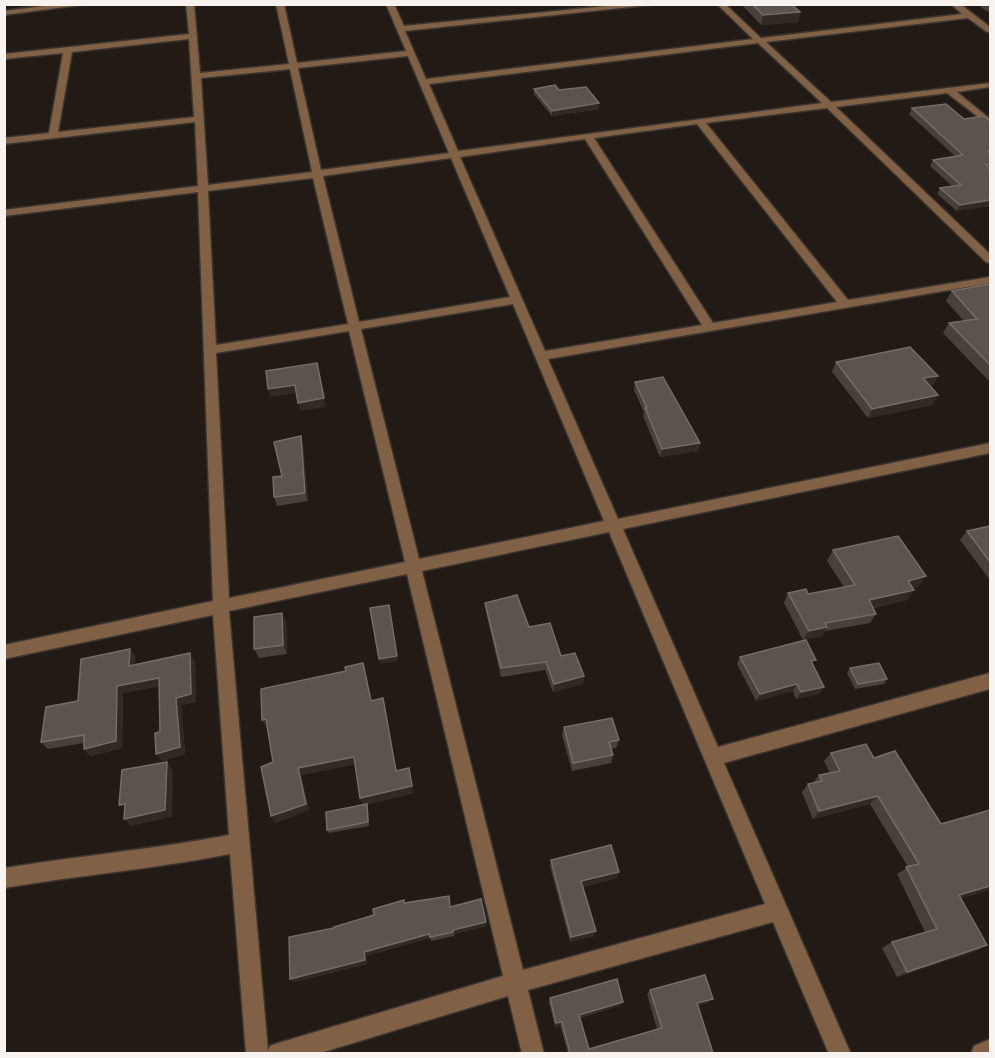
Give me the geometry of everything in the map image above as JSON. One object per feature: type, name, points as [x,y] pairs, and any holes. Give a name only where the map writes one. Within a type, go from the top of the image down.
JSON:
[{"type":"street","points":[[4,13],[85,4]]},
{"type":"street","points":[[190,4],[198,76],[204,189],[221,606],[257,1053]]},
{"type":"street","points":[[280,4],[317,174],[533,1053]]},
{"type":"street","points":[[390,4],[840,1053]]},
{"type":"street","points":[[400,29],[655,4]]},
{"type":"street","points":[[720,4],[990,260]]},
{"type":"street","points":[[954,4],[990,30]]},
{"type":"street","points":[[422,82],[970,15]]},
{"type":"street","points":[[4,57],[192,36]]},
{"type":"street","points":[[53,135],[68,50]]},
{"type":"street","points":[[198,76],[411,53]]},
{"type":"street","points":[[4,213],[204,189],[588,136],[990,85]]},
{"type":"street","points":[[949,90],[990,123]]},
{"type":"street","points":[[4,141],[200,119]]},
{"type":"street","points":[[699,122],[846,305]]},
{"type":"street","points":[[588,136],[709,326]]},
{"type":"street","points":[[540,356],[990,280]]},
{"type":"street","points":[[210,350],[516,300]]},
{"type":"street","points":[[4,652],[414,565],[990,448]]},
{"type":"street","points":[[713,757],[990,681]]},
{"type":"street","points":[[4,878],[71,867],[164,857],[240,842]]},
{"type":"street","points":[[278,1053],[516,983],[779,910]]},
{"type":"street","points":[[982,1053],[990,1050]]},
{"type":"building","points":[[752,4],[791,4],[800,12],[763,15]]},
{"type":"building","points":[[555,85],[559,90],[586,87],[599,103],[552,111],[534,89]]},
{"type":"building","points":[[946,104],[964,119],[984,116],[990,121],[990,150],[988,151],[990,164],[986,165],[990,169],[990,200],[960,205],[940,188],[961,185],[933,160],[963,155],[912,108]]},
{"type":"building","points":[[990,284],[990,365],[949,323],[977,319],[952,291]]},
{"type":"building","points":[[910,347],[938,376],[923,378],[938,395],[872,409],[836,362]]},
{"type":"building","points":[[317,363],[324,398],[298,403],[295,385],[268,389],[266,371]]},
{"type":"building","points":[[663,377],[700,443],[662,449],[635,382]]},
{"type":"building","points":[[301,436],[305,493],[274,497],[273,477],[282,476],[274,442]]},
{"type":"building","points":[[990,526],[990,562],[967,531]]},
{"type":"building","points":[[898,536],[926,576],[908,581],[914,590],[869,600],[876,614],[825,623],[827,627],[809,631],[788,593],[806,589],[808,594],[855,585],[833,550]]},
{"type":"building","points":[[517,595],[529,627],[550,623],[561,656],[575,653],[584,676],[554,684],[546,662],[501,668],[485,603]]},
{"type":"building","points":[[389,605],[397,656],[379,659],[370,608]]},
{"type":"building","points":[[282,613],[283,645],[254,649],[254,617]]},
{"type":"building","points":[[806,640],[816,660],[811,661],[824,687],[801,692],[797,684],[760,694],[740,657]]},
{"type":"building","points":[[130,649],[129,666],[190,653],[191,694],[176,698],[180,747],[156,754],[155,733],[160,732],[159,678],[117,686],[116,741],[84,749],[84,735],[41,742],[46,707],[78,701],[81,659]]},
{"type":"building","points":[[363,663],[371,701],[383,698],[396,771],[409,768],[412,786],[360,798],[354,757],[298,768],[306,804],[271,816],[261,767],[273,762],[266,719],[262,720],[261,689],[346,671],[345,667]]},
{"type":"building","points":[[879,663],[887,679],[858,684],[850,668]]},
{"type":"building","points":[[612,718],[619,740],[609,742],[613,755],[573,763],[564,727]]},
{"type":"building","points":[[866,744],[874,758],[895,751],[941,824],[990,810],[990,886],[959,895],[987,945],[907,972],[892,942],[937,929],[906,867],[919,864],[878,796],[819,811],[808,784],[822,781],[819,775],[840,771],[831,753]]},
{"type":"building","points":[[167,762],[165,810],[124,819],[125,804],[119,805],[122,770]]},
{"type":"building","points":[[367,804],[368,822],[327,830],[326,812]]},
{"type":"building","points":[[611,845],[619,872],[581,881],[596,931],[571,937],[551,860]]},
{"type":"building","points":[[449,896],[450,907],[481,899],[486,922],[430,937],[429,934],[364,952],[365,960],[290,979],[289,937],[334,928],[374,915],[373,909],[404,900],[404,903]]},
{"type":"building","points":[[705,975],[713,999],[697,1003],[713,1053],[570,1053],[562,1022],[556,1023],[550,998],[617,979],[623,1002],[579,1015],[589,1049],[662,1028],[650,990]]}]
